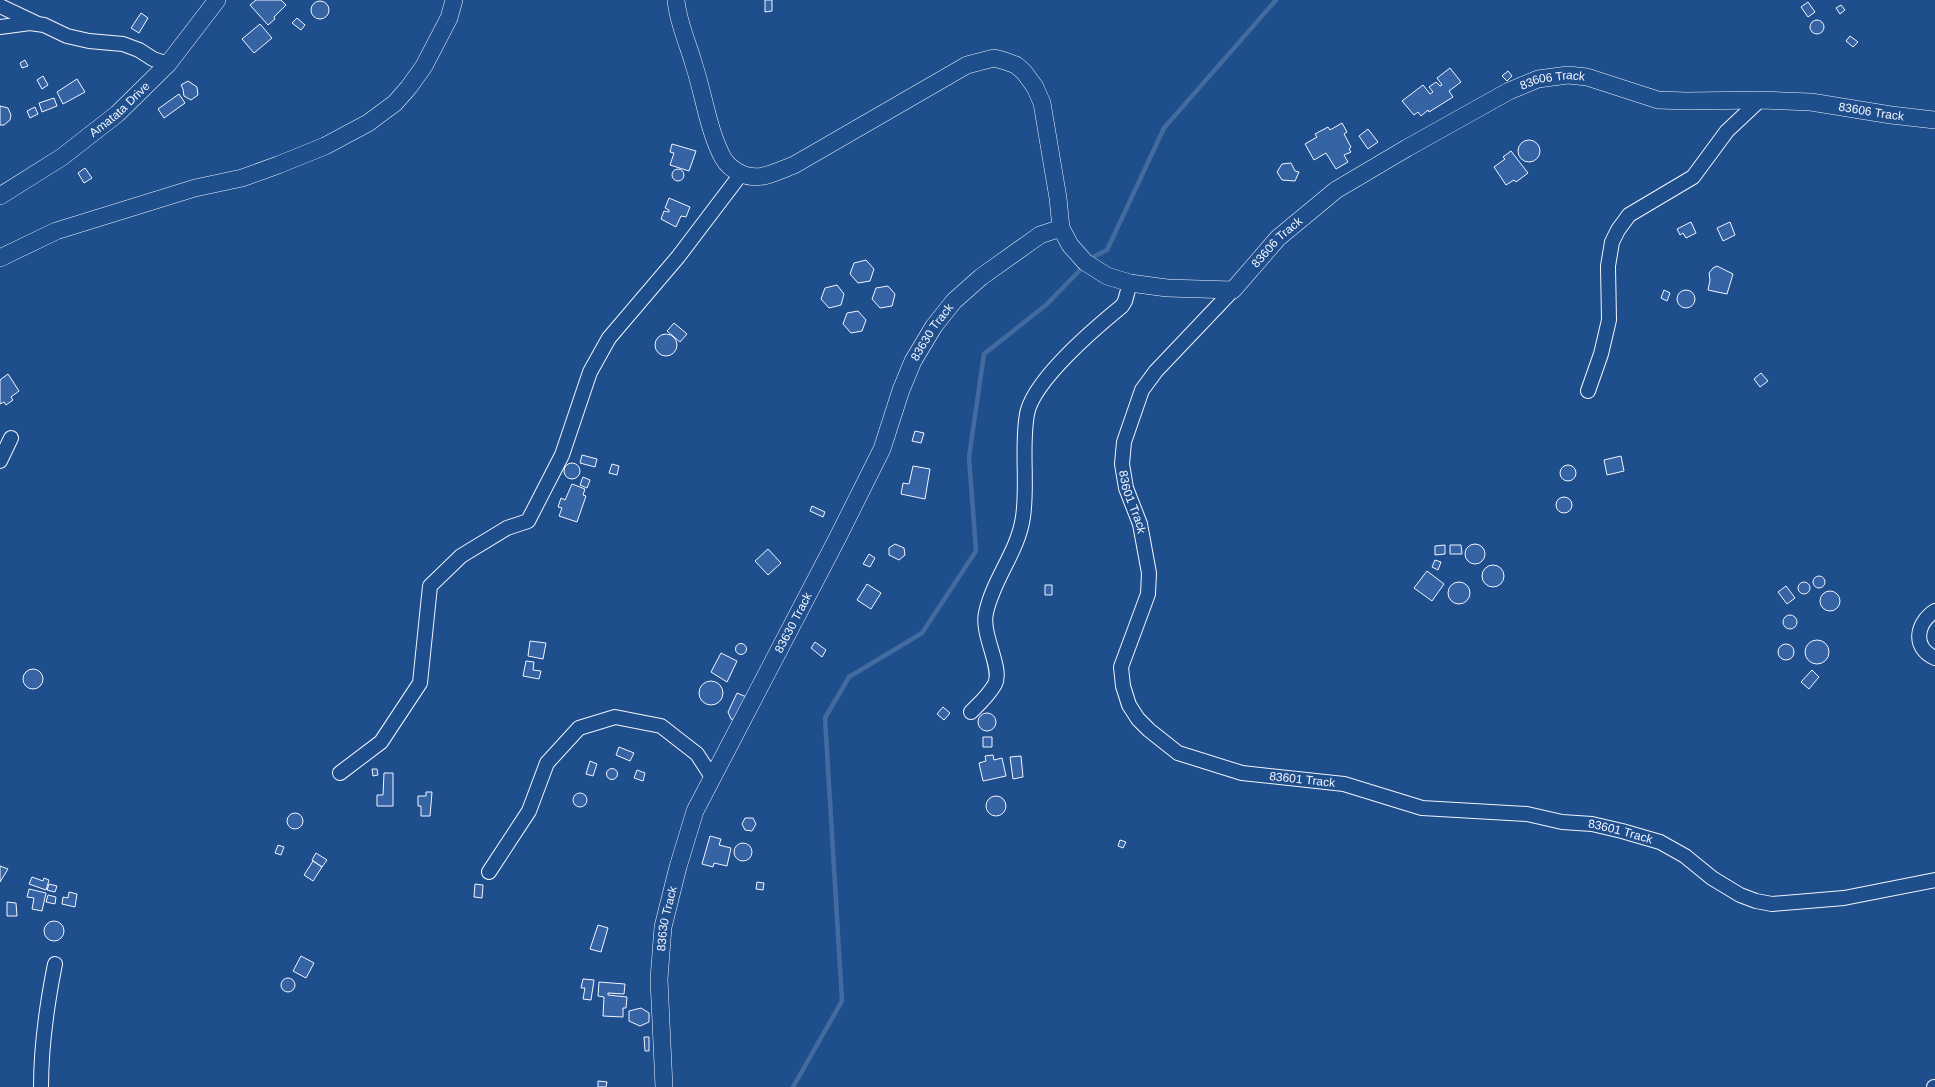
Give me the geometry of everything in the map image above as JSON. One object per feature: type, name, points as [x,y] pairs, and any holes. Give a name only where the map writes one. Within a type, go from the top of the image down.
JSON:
[{"type":"street","name":"Amatata Drive","points":[[0,196],[62,157],[117,114],[168,64],[217,0]]},
{"type":"street","points":[[0,258],[56,231],[195,188],[242,178],[278,165],[325,146],[368,123],[395,103],[410,87],[424,66],[449,18],[454,0]]},
{"type":"street","points":[[676,0],[680,22],[715,140],[724,160],[741,174],[752,177],[763,177],[794,165],[883,115],[950,74],[967,65],[994,58],[1016,64],[1024,72],[1042,103],[1058,198],[1061,228],[1070,245],[1085,262],[1106,276],[1130,283],[1167,288],[1233,290]]},
{"type":"street","points":[[0,6],[29,21],[44,25],[67,36],[89,41],[123,44],[168,64]]},
{"type":"street","points":[[0,27],[30,23],[44,25]]},
{"type":"street","name":"83606 Track","points":[[1233,290],[1278,238],[1336,190],[1509,91],[1538,79],[1568,75],[1587,77],[1658,100],[1760,100],[1811,102],[1891,115],[1935,120]]},
{"type":"street","points":[[1588,391],[1601,354],[1609,320],[1608,266],[1612,242],[1618,230],[1630,215],[1693,177],[1727,130],[1760,100]]},
{"type":"street","points":[[340,773],[381,742],[420,684],[430,586],[461,556],[507,528],[528,521],[562,455],[590,372],[609,338],[678,257],[741,174]]},
{"type":"street","name":"83630 Track","points":[[664,1087],[659,979],[663,927],[678,867],[695,811],[837,539],[882,449],[900,390],[913,360],[934,326],[954,301],[981,277],[1040,235],[1061,228]]},
{"type":"street","points":[[971,712],[995,684],[997,673],[988,646],[985,614],[992,594],[1016,543],[1023,517],[1027,413],[1037,391],[1052,373],[1091,333],[1122,306],[1130,283]]},
{"type":"street","name":"83601 Track","points":[[1233,290],[1156,372],[1142,390],[1124,442],[1122,464],[1126,488],[1140,524],[1149,573],[1148,594],[1121,667],[1121,678],[1129,705],[1138,719],[1165,744],[1178,753],[1242,773],[1344,784],[1422,808],[1527,814],[1562,822],[1592,824],[1622,830],[1660,842],[1685,856],[1712,878],[1740,895],[1767,903],[1785,904],[1844,898],[1935,880]]},
{"type":"street","points":[[0,461],[11,438]]},
{"type":"street","points":[[1935,611],[1930,614],[1920,627],[1919,642],[1923,650],[1935,658]]},
{"type":"street","points":[[489,872],[529,810],[547,764],[579,728],[615,717],[661,726],[697,754],[712,776]]},
{"type":"street","points":[[41,1087],[49,994],[55,964]]},
{"type":"building","points":[[256,0],[281,0],[286,5],[268,25],[250,5]]},
{"type":"building","points":[[765,0],[772,0],[772,11],[765,12]]},
{"type":"building","points":[[320,1],[326,4],[329,10],[326,16],[320,19],[314,16],[311,10],[314,4]]},
{"type":"building","points":[[1808,2],[1815,12],[1808,17],[1801,7]]},
{"type":"building","points":[[1841,5],[1845,10],[1840,14],[1836,8]]},
{"type":"building","points":[[141,13],[148,18],[139,33],[131,28]]},
{"type":"building","points":[[297,18],[305,25],[301,30],[292,23]]},
{"type":"building","points":[[1814,20],[1820,20],[1824,24],[1824,30],[1820,34],[1814,34],[1810,30],[1810,24]]},
{"type":"building","points":[[260,24],[272,38],[254,53],[242,39]]},
{"type":"building","points":[[1850,36],[1858,42],[1853,47],[1846,41]]},
{"type":"building","points":[[25,60],[28,66],[22,68],[20,63]]},
{"type":"building","points":[[1450,68],[1461,82],[1449,91],[1453,97],[1429,112],[1428,110],[1421,116],[1418,112],[1414,115],[1402,101],[1423,85],[1430,94],[1433,92],[1429,87],[1436,82],[1440,86],[1442,85],[1437,78]]},
{"type":"building","points":[[1508,71],[1512,76],[1507,81],[1502,76]]},
{"type":"building","points":[[43,76],[48,85],[42,89],[37,80]]},
{"type":"building","points":[[77,79],[85,92],[63,104],[57,92]]},
{"type":"building","points":[[188,81],[197,87],[198,95],[191,100],[184,96],[181,85]]},
{"type":"building","points":[[179,94],[185,103],[164,118],[158,109]]},
{"type":"building","points":[[54,98],[57,106],[42,112],[39,103]]},
{"type":"building","points":[[0,106],[8,108],[11,115],[10,120],[4,125],[0,125]]},
{"type":"building","points":[[35,107],[38,114],[30,118],[27,111]]},
{"type":"building","points":[[1342,123],[1347,132],[1344,134],[1351,147],[1349,149],[1351,152],[1344,155],[1348,162],[1336,169],[1326,153],[1314,160],[1305,144],[1317,137],[1315,134],[1328,127],[1330,130]]},
{"type":"building","points":[[1368,129],[1378,142],[1368,149],[1359,136]]},
{"type":"building","points":[[1529,140],[1537,143],[1540,151],[1537,159],[1529,162],[1521,159],[1518,151],[1521,143]]},
{"type":"building","points":[[672,144],[696,151],[689,171],[670,165],[674,153],[670,152]]},
{"type":"building","points":[[1511,151],[1528,173],[1516,182],[1514,180],[1506,185],[1494,167],[1505,159],[1503,157]]},
{"type":"building","points":[[1291,163],[1295,171],[1299,172],[1295,181],[1282,180],[1277,172],[1282,164]]},
{"type":"building","points":[[85,168],[92,178],[84,183],[78,173]]},
{"type":"building","points":[[676,169],[680,169],[684,175],[680,181],[676,181],[672,177],[672,173]]},
{"type":"building","points":[[669,198],[690,207],[686,217],[681,216],[676,227],[661,219],[664,211],[669,212],[669,210],[665,208]]},
{"type":"building","points":[[1691,222],[1696,233],[1686,238],[1683,233],[1680,235],[1677,229]]},
{"type":"building","points":[[1730,222],[1735,235],[1723,241],[1717,228]]},
{"type":"building","points":[[866,260],[874,269],[870,281],[858,283],[850,274],[854,263]]},
{"type":"building","points":[[1717,266],[1733,274],[1727,294],[1708,290],[1710,280],[1709,273]]},
{"type":"building","points":[[837,285],[844,294],[841,305],[829,308],[821,299],[825,288]]},
{"type":"building","points":[[888,286],[895,294],[892,306],[880,308],[872,299],[876,288]]},
{"type":"building","points":[[1664,290],[1670,293],[1667,301],[1661,298]]},
{"type":"building","points":[[1686,290],[1692,293],[1695,299],[1692,305],[1686,308],[1680,305],[1677,299],[1680,293]]},
{"type":"building","points":[[858,311],[866,320],[862,331],[851,333],[843,324],[847,313]]},
{"type":"building","points":[[674,323],[687,334],[680,342],[667,331]]},
{"type":"building","points":[[666,334],[670,335],[676,341],[676,349],[670,355],[666,356],[662,355],[656,349],[655,345],[656,341],[662,335]]},
{"type":"building","points":[[1761,373],[1768,381],[1760,387],[1754,379]]},
{"type":"building","points":[[8,374],[19,391],[11,397],[13,400],[6,405],[4,402],[0,404],[0,380]]},
{"type":"building","points":[[915,431],[924,433],[921,443],[912,441]]},
{"type":"building","points":[[582,455],[597,459],[595,467],[580,463]]},
{"type":"building","points":[[1621,456],[1624,471],[1607,475],[1604,460]]},
{"type":"building","points":[[572,463],[579,468],[580,471],[575,478],[572,479],[565,474],[564,471],[569,464]]},
{"type":"building","points":[[612,464],[619,466],[617,475],[609,473]]},
{"type":"building","points":[[1568,465],[1574,467],[1576,473],[1574,479],[1568,481],[1562,479],[1560,473],[1562,467]]},
{"type":"building","points":[[913,466],[930,469],[925,499],[901,494],[903,483],[909,484]]},
{"type":"building","points":[[583,477],[590,480],[587,488],[580,485]]},
{"type":"building","points":[[572,484],[585,489],[583,495],[586,496],[577,522],[559,516],[562,508],[558,507],[561,498],[565,500]]},
{"type":"building","points":[[1561,497],[1567,497],[1572,502],[1570,511],[1567,513],[1561,513],[1556,508],[1556,502]]},
{"type":"building","points":[[812,506],[825,512],[823,517],[810,511]]},
{"type":"building","points":[[895,544],[904,548],[905,555],[899,560],[889,555],[889,548]]},
{"type":"building","points":[[1471,544],[1479,544],[1485,550],[1485,558],[1479,564],[1471,564],[1465,558],[1465,550]]},
{"type":"building","points":[[1445,545],[1445,554],[1435,555],[1435,546]]},
{"type":"building","points":[[1450,545],[1461,545],[1462,554],[1450,554]]},
{"type":"building","points":[[768,549],[781,563],[768,575],[755,561]]},
{"type":"building","points":[[869,554],[875,558],[870,567],[863,564]]},
{"type":"building","points":[[1435,560],[1441,562],[1438,570],[1432,567]]},
{"type":"building","points":[[1489,565],[1497,565],[1504,572],[1504,580],[1497,587],[1489,587],[1482,580],[1482,572]]},
{"type":"building","points":[[1427,571],[1444,584],[1432,601],[1414,588]]},
{"type":"building","points":[[1817,576],[1821,576],[1825,582],[1821,588],[1817,588],[1813,584],[1813,580]]},
{"type":"building","points":[[1459,582],[1467,585],[1470,593],[1467,601],[1459,604],[1451,601],[1448,593],[1451,585]]},
{"type":"building","points":[[1802,582],[1806,582],[1810,588],[1806,594],[1802,594],[1798,590],[1798,586]]},
{"type":"building","points":[[867,584],[881,593],[871,609],[857,600]]},
{"type":"building","points":[[1045,585],[1052,585],[1052,595],[1045,595]]},
{"type":"building","points":[[1786,586],[1795,598],[1787,604],[1778,592]]},
{"type":"building","points":[[1830,591],[1837,594],[1840,601],[1837,608],[1830,611],[1823,608],[1820,601],[1823,594]]},
{"type":"building","points":[[1787,615],[1793,615],[1797,619],[1797,625],[1793,629],[1787,629],[1783,625],[1783,619]]},
{"type":"building","points":[[1817,640],[1826,643],[1829,652],[1826,661],[1817,664],[1808,661],[1805,652],[1808,643]]},
{"type":"building","points":[[530,641],[546,643],[543,659],[528,656]]},
{"type":"building","points":[[815,642],[826,650],[822,657],[811,648]]},
{"type":"building","points":[[741,643],[745,645],[747,649],[745,653],[741,655],[737,653],[735,649],[737,645]]},
{"type":"building","points":[[1783,644],[1789,644],[1794,649],[1792,658],[1789,660],[1783,660],[1778,655],[1778,649]]},
{"type":"building","points":[[721,653],[737,661],[727,682],[711,672]]},
{"type":"building","points":[[526,661],[534,662],[533,670],[541,671],[539,679],[523,676]]},
{"type":"building","points":[[33,669],[40,672],[43,679],[40,686],[33,689],[26,686],[23,679],[26,672]]},
{"type":"building","points":[[1812,670],[1819,677],[1809,689],[1801,682]]},
{"type":"building","points":[[706,681],[716,681],[723,688],[723,698],[716,705],[706,705],[699,698],[699,688]]},
{"type":"building","points":[[737,693],[749,698],[735,720],[731,719],[728,712]]},
{"type":"building","points":[[943,707],[950,713],[944,720],[937,714]]},
{"type":"building","points":[[987,713],[993,716],[996,722],[993,728],[987,731],[981,728],[978,722],[981,716]]},
{"type":"building","points":[[983,737],[992,737],[992,747],[983,747]]},
{"type":"building","points":[[619,747],[634,753],[630,761],[616,755]]},
{"type":"building","points":[[993,755],[994,760],[1002,758],[1006,776],[983,781],[979,763],[986,761],[985,756]]},
{"type":"building","points":[[1021,756],[1023,777],[1013,779],[1010,757]]},
{"type":"building","points":[[590,761],[597,764],[593,776],[586,774]]},
{"type":"building","points":[[612,768],[616,770],[618,774],[616,778],[612,780],[608,778],[606,774],[608,770]]},
{"type":"building","points":[[372,769],[377,769],[378,775],[373,776]]},
{"type":"building","points":[[637,770],[645,773],[643,781],[634,778]]},
{"type":"building","points":[[384,773],[393,773],[393,806],[377,806],[377,795],[383,795]]},
{"type":"building","points":[[426,792],[432,792],[430,816],[421,816],[421,806],[418,806],[418,796],[426,796]]},
{"type":"building","points":[[580,793],[585,795],[587,800],[585,805],[580,807],[575,805],[573,800],[575,795]]},
{"type":"building","points":[[996,796],[1003,799],[1006,806],[1003,813],[996,816],[989,813],[986,806],[989,799]]},
{"type":"building","points":[[292,813],[298,813],[303,818],[301,827],[298,829],[292,829],[287,824],[287,818]]},
{"type":"building","points":[[745,818],[753,818],[756,824],[752,831],[745,830],[742,824]]},
{"type":"building","points":[[710,836],[721,839],[719,845],[731,848],[727,866],[714,863],[713,867],[702,864]]},
{"type":"building","points":[[1120,840],[1126,842],[1123,848],[1118,846]]},
{"type":"building","points":[[743,843],[747,844],[751,848],[751,856],[747,860],[743,861],[739,860],[735,856],[734,852],[735,848],[739,844]]},
{"type":"building","points":[[278,845],[284,847],[281,855],[275,853]]},
{"type":"building","points":[[316,853],[327,860],[322,867],[312,860]]},
{"type":"building","points":[[313,861],[322,867],[313,881],[304,875]]},
{"type":"building","points":[[0,866],[8,869],[0,882]]},
{"type":"building","points":[[32,877],[43,881],[44,878],[49,880],[46,890],[29,884]]},
{"type":"building","points":[[757,882],[764,883],[763,890],[756,889]]},
{"type":"building","points":[[49,884],[57,886],[55,892],[47,890]]},
{"type":"building","points":[[475,884],[483,885],[482,898],[474,897]]},
{"type":"building","points":[[29,889],[46,893],[42,911],[32,909],[34,898],[27,897]]},
{"type":"building","points":[[69,892],[77,894],[75,907],[62,904],[63,897],[68,898]]},
{"type":"building","points":[[48,895],[56,897],[55,904],[46,902]]},
{"type":"building","points":[[7,902],[16,903],[17,916],[7,916]]},
{"type":"building","points":[[54,921],[61,924],[64,931],[61,938],[54,941],[47,938],[44,931],[47,924]]},
{"type":"building","points":[[598,925],[608,928],[601,952],[590,949]]},
{"type":"building","points":[[301,956],[314,963],[306,978],[293,971]]},
{"type":"building","points":[[285,978],[291,978],[295,982],[295,988],[291,992],[285,992],[281,988],[281,982]]},
{"type":"building","points":[[583,979],[594,980],[591,1000],[583,999],[585,988],[581,988]]},
{"type":"building","points":[[599,982],[625,984],[624,994],[608,993],[608,995],[627,997],[626,1008],[623,1008],[623,1017],[603,1016],[604,997],[598,996]]},
{"type":"building","points":[[641,1008],[649,1013],[649,1022],[640,1026],[629,1021],[629,1011]]},
{"type":"building","points":[[644,1037],[649,1037],[649,1051],[645,1051]]},
{"type":"building","points":[[598,1081],[607,1082],[606,1087],[598,1087]]},
{"type":"waterway","points":[[1093,257],[1107,250],[1164,128],[1276,0]]},
{"type":"waterway","points":[[793,1087],[842,1001],[825,718],[849,677],[922,633],[976,551],[969,457],[984,354],[1046,305],[1085,265]]}]
